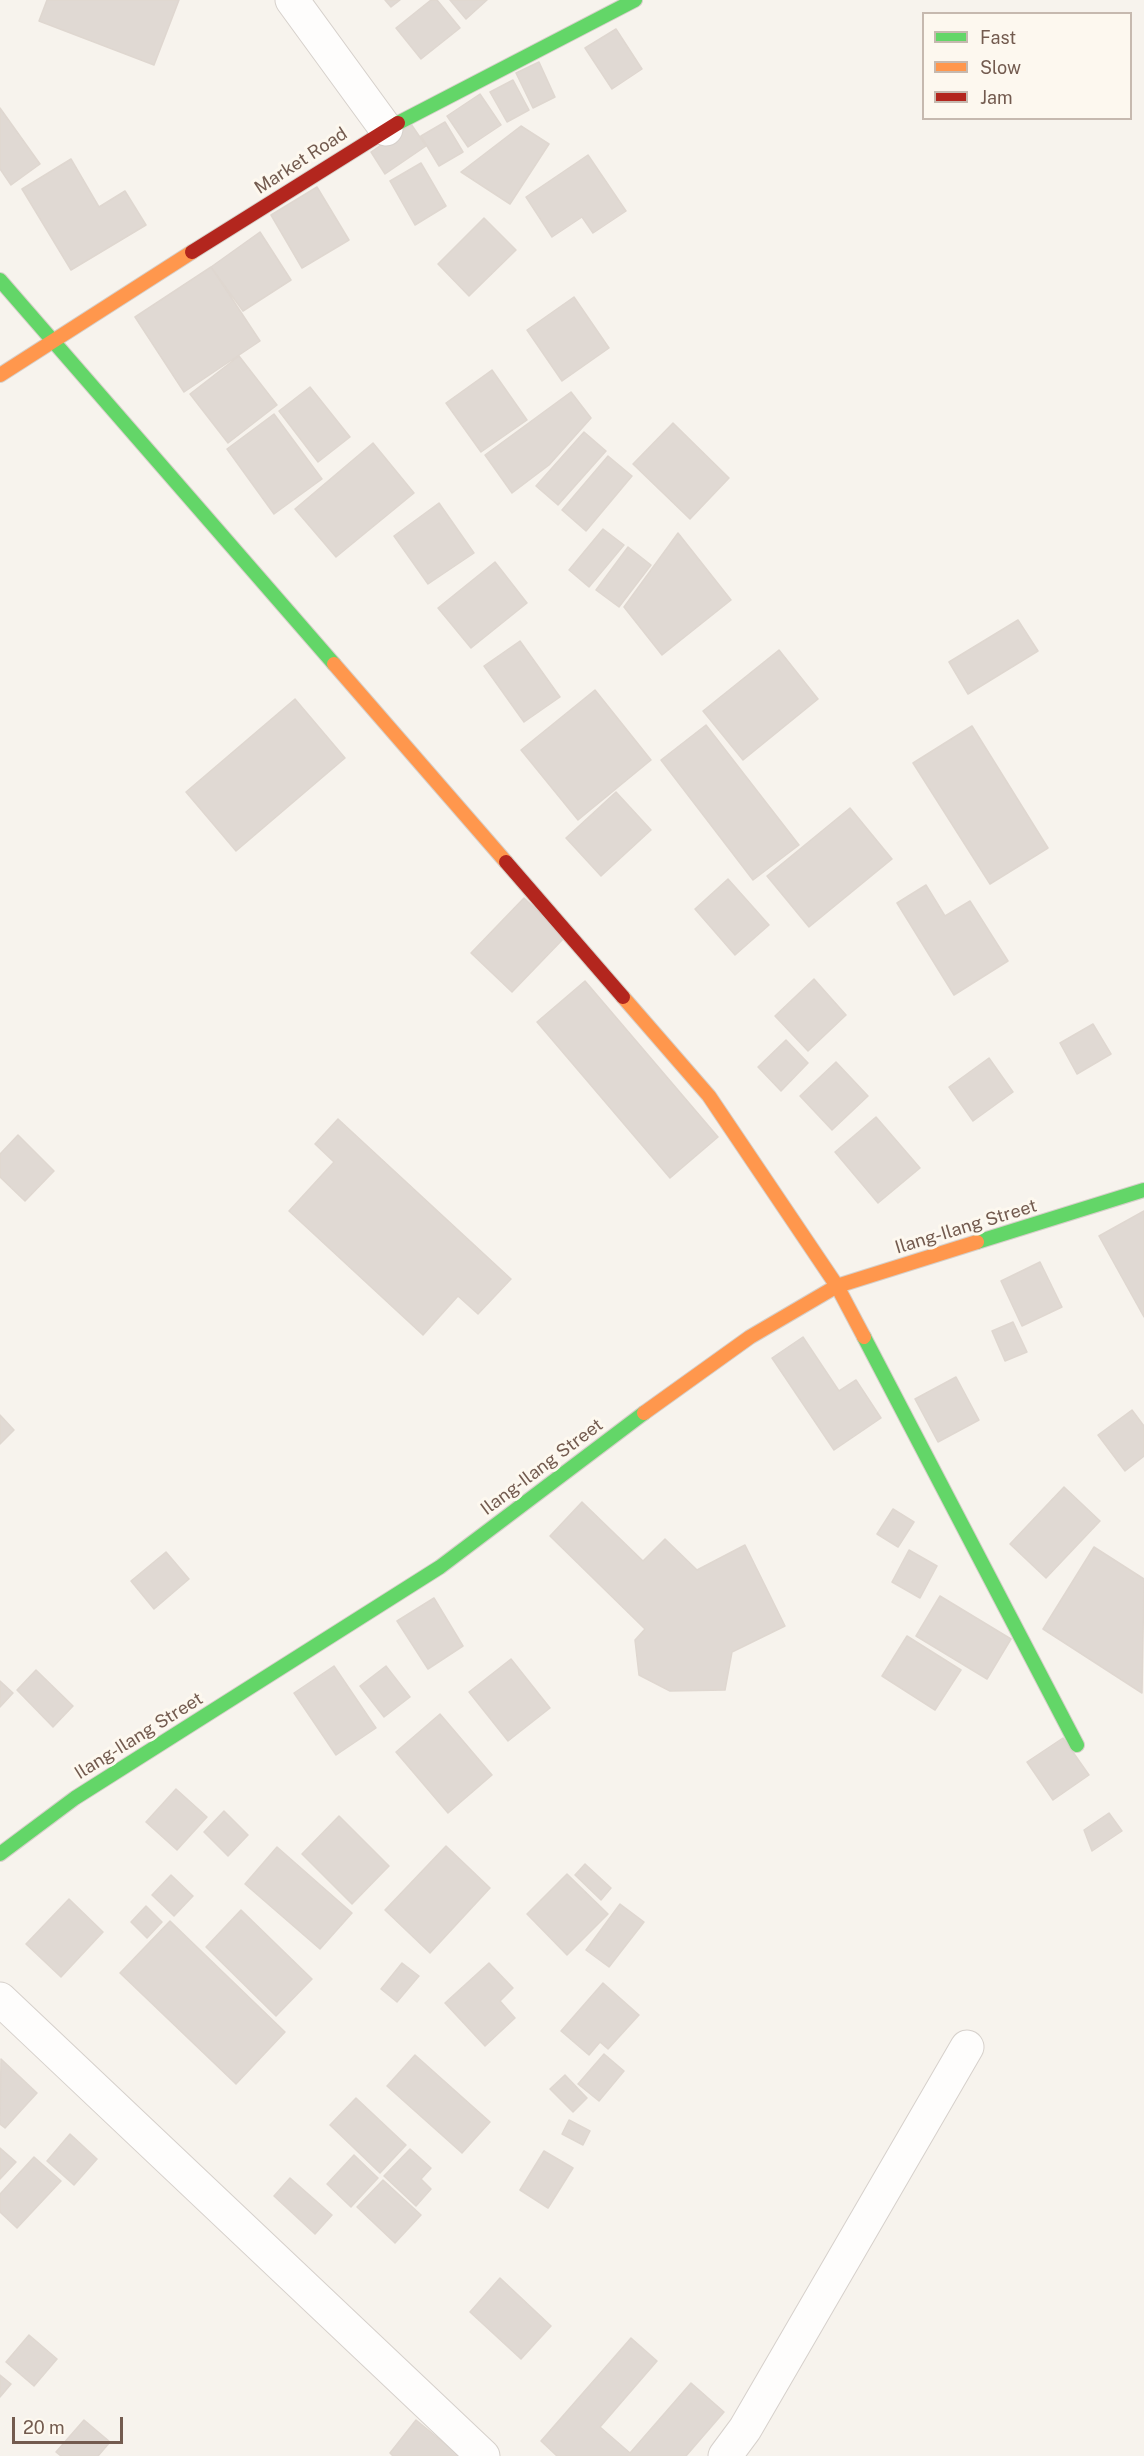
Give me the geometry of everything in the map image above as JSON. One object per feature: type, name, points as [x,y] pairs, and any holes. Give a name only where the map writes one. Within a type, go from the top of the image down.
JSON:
[{"type":"street","points":[[292,0],[386,129]]},
{"type":"street","name":"Market Road","points":[[0,375],[386,129],[634,0]]},
{"type":"street","points":[[0,279],[53,343],[709,1096],[837,1286],[1077,1745]]},
{"type":"street","name":"Ilang-Ilang Street","points":[[0,1854],[75,1798],[440,1567],[627,1425],[740,1344],[837,1286],[1144,1190]]},
{"type":"street","points":[[0,1998],[483,2456]]},
{"type":"street","points":[[725,2456],[745,2429],[967,2047]]},
{"type":"building","points":[[47,0],[179,0],[154,65],[39,21]]},
{"type":"building","points":[[385,0],[400,0],[391,7]]},
{"type":"building","points":[[431,0],[437,0],[460,28],[421,59],[396,28]]},
{"type":"building","points":[[450,0],[487,0],[466,19]]},
{"type":"building","points":[[616,29],[642,69],[612,89],[585,48]]},
{"type":"building","points":[[539,62],[555,97],[533,108],[516,73]]},
{"type":"building","points":[[513,80],[529,110],[507,122],[490,92]]},
{"type":"building","points":[[480,94],[501,125],[468,147],[447,116]]},
{"type":"building","points":[[0,108],[40,164],[11,185],[0,169]]},
{"type":"building","points":[[445,122],[463,152],[439,166],[421,136]]},
{"type":"building","points":[[411,124],[426,146],[385,174],[371,152]]},
{"type":"building","points":[[521,126],[549,144],[510,204],[461,172]]},
{"type":"building","points":[[588,155],[626,211],[593,233],[582,217],[552,237],[526,197]]},
{"type":"building","points":[[71,159],[99,207],[125,191],[146,225],[71,270],[22,189]]},
{"type":"building","points":[[421,163],[446,206],[415,225],[390,181]]},
{"type":"building","points":[[317,187],[349,240],[302,268],[271,215]]},
{"type":"building","points":[[484,218],[516,250],[469,296],[438,264]]},
{"type":"building","points":[[260,232],[291,280],[243,311],[211,267]]},
{"type":"building","points":[[211,267],[260,341],[184,392],[135,317]]},
{"type":"building","points":[[574,297],[609,348],[562,381],[527,330]]},
{"type":"building","points":[[239,356],[277,405],[228,443],[190,394]]},
{"type":"building","points":[[492,370],[527,420],[481,452],[446,403]]},
{"type":"building","points":[[310,387],[350,437],[318,462],[279,411]]},
{"type":"building","points":[[571,392],[591,418],[549,465],[512,493],[485,455]]},
{"type":"building","points":[[274,414],[322,479],[274,514],[227,449]]},
{"type":"building","points":[[673,423],[729,478],[690,519],[633,464]]},
{"type":"building","points":[[584,432],[606,451],[558,505],[536,486]]},
{"type":"building","points":[[373,443],[414,493],[336,557],[295,509]]},
{"type":"building","points":[[608,456],[632,476],[586,531],[562,510]]},
{"type":"building","points":[[439,503],[474,553],[428,584],[394,536]]},
{"type":"building","points":[[603,529],[624,545],[589,587],[569,570]]},
{"type":"building","points":[[678,533],[731,600],[662,655],[624,607]]},
{"type":"building","points":[[628,547],[651,565],[619,607],[596,590]]},
{"type":"building","points":[[495,562],[527,603],[471,648],[438,608]]},
{"type":"building","points":[[1018,620],[1038,651],[968,694],[949,662]]},
{"type":"building","points":[[520,641],[560,697],[524,722],[484,666]]},
{"type":"building","points":[[779,650],[818,699],[743,760],[703,711]]},
{"type":"building","points":[[595,690],[651,760],[578,820],[521,750]]},
{"type":"building","points":[[295,699],[345,758],[236,851],[186,792]]},
{"type":"building","points":[[706,725],[799,845],[753,880],[661,760]]},
{"type":"building","points":[[972,726],[1048,848],[990,884],[913,763]]},
{"type":"building","points":[[616,792],[651,830],[601,876],[566,838]]},
{"type":"building","points":[[850,808],[892,859],[809,927],[767,876]]},
{"type":"building","points":[[728,879],[769,925],[735,955],[695,909]]},
{"type":"building","points":[[926,885],[945,916],[970,901],[1008,961],[954,995],[897,903]]},
{"type":"building","points":[[524,898],[565,937],[512,992],[471,953]]},
{"type":"building","points":[[814,979],[846,1015],[808,1051],[775,1016]]},
{"type":"building","points":[[585,981],[718,1137],[670,1178],[537,1022]]},
{"type":"building","points":[[1093,1024],[1111,1054],[1077,1074],[1060,1043]]},
{"type":"building","points":[[786,1040],[808,1063],[781,1091],[758,1067]]},
{"type":"building","points":[[989,1058],[1013,1092],[973,1121],[949,1087]]},
{"type":"building","points":[[836,1062],[868,1096],[832,1130],[800,1096]]},
{"type":"building","points":[[876,1117],[920,1168],[878,1203],[835,1152]]},
{"type":"building","points":[[338,1119],[511,1279],[478,1314],[458,1296],[423,1335],[289,1211],[334,1162],[315,1144]]},
{"type":"building","points":[[18,1135],[54,1171],[25,1201],[0,1177],[0,1154]]},
{"type":"building","points":[[1144,1211],[1144,1317],[1099,1236]]},
{"type":"building","points":[[1040,1262],[1062,1307],[1022,1326],[1001,1281]]},
{"type":"building","points":[[1013,1322],[1027,1352],[1005,1361],[992,1331]]},
{"type":"building","points":[[803,1337],[839,1391],[856,1380],[881,1418],[834,1450],[772,1358]]},
{"type":"building","points":[[956,1377],[979,1420],[938,1442],[915,1399]]},
{"type":"building","points":[[1132,1410],[1144,1426],[1144,1456],[1125,1471],[1098,1435]]},
{"type":"building","points":[[0,1415],[14,1430],[0,1444]]},
{"type":"building","points":[[1064,1487],[1100,1521],[1046,1578],[1010,1544]]},
{"type":"building","points":[[582,1502],[643,1561],[665,1539],[697,1570],[745,1545],[785,1626],[732,1652],[725,1690],[670,1691],[639,1675],[635,1640],[645,1629],[550,1536]]},
{"type":"building","points":[[893,1509],[914,1522],[898,1547],[877,1534]]},
{"type":"building","points":[[1094,1547],[1144,1579],[1142,1693],[1043,1629]]},
{"type":"building","points":[[909,1550],[937,1566],[920,1598],[892,1582]]},
{"type":"building","points":[[166,1552],[189,1579],[154,1609],[131,1581]]},
{"type":"building","points":[[940,1596],[1011,1639],[987,1679],[916,1636]]},
{"type":"building","points":[[434,1598],[463,1646],[428,1669],[397,1621]]},
{"type":"building","points":[[907,1636],[961,1670],[935,1710],[882,1676]]},
{"type":"building","points":[[511,1659],[550,1708],[508,1741],[469,1692]]},
{"type":"building","points":[[334,1666],[376,1728],[336,1755],[294,1693]]},
{"type":"building","points":[[386,1666],[410,1697],[384,1717],[360,1686]]},
{"type":"building","points":[[36,1670],[73,1706],[53,1727],[17,1690]]},
{"type":"building","points":[[0,1681],[13,1693],[0,1707]]},
{"type":"building","points":[[440,1714],[492,1775],[448,1813],[396,1752]]},
{"type":"building","points":[[1063,1738],[1089,1775],[1053,1800],[1027,1762]]},
{"type":"building","points":[[176,1789],[207,1817],[177,1850],[146,1822]]},
{"type":"building","points":[[224,1811],[248,1835],[228,1856],[204,1832]]},
{"type":"building","points":[[1109,1813],[1122,1831],[1092,1851],[1084,1830]]},
{"type":"building","points":[[339,1816],[389,1866],[352,1904],[302,1854]]},
{"type":"building","points":[[446,1846],[490,1888],[430,1953],[385,1910]]},
{"type":"building","points":[[277,1847],[352,1913],[320,1949],[245,1884]]},
{"type":"building","points":[[585,1864],[611,1888],[601,1900],[575,1875]]},
{"type":"building","points":[[567,1874],[608,1914],[567,1955],[527,1914]]},
{"type":"building","points":[[171,1875],[193,1896],[174,1916],[152,1895]]},
{"type":"building","points":[[69,1899],[103,1932],[61,1977],[26,1944]]},
{"type":"building","points":[[620,1904],[644,1922],[609,1967],[586,1950]]},
{"type":"building","points":[[146,1906],[162,1922],[147,1938],[131,1922]]},
{"type":"building","points":[[241,1910],[312,1979],[276,2016],[206,1947]]},
{"type":"building","points":[[170,1921],[285,2032],[236,2084],[120,1973]]},
{"type":"building","points":[[402,1963],[419,1976],[397,2002],[381,1989]]},
{"type":"building","points":[[489,1963],[513,1988],[500,2001],[515,2018],[485,2046],[445,2003]]},
{"type":"building","points":[[603,1983],[639,2015],[608,2049],[600,2042],[589,2055],[561,2031]]},
{"type":"building","points":[[604,2054],[624,2071],[599,2101],[578,2084]]},
{"type":"building","points":[[415,2055],[490,2122],[462,2153],[387,2086]]},
{"type":"building","points":[[1,2059],[37,2093],[5,2128],[0,2124]]},
{"type":"building","points":[[565,2075],[587,2098],[573,2112],[550,2089]]},
{"type":"building","points":[[356,2098],[406,2145],[380,2173],[330,2125]]},
{"type":"building","points":[[569,2120],[590,2131],[583,2145],[562,2134]]},
{"type":"building","points":[[70,2134],[97,2159],[74,2185],[47,2161]]},
{"type":"building","points":[[0,2148],[16,2162],[0,2179]]},
{"type":"building","points":[[410,2149],[431,2168],[421,2179],[431,2189],[416,2206],[384,2176]]},
{"type":"building","points":[[544,2151],[573,2168],[548,2208],[520,2190]]},
{"type":"building","points":[[354,2155],[378,2178],[351,2207],[327,2184]]},
{"type":"building","points":[[34,2157],[61,2181],[17,2228],[0,2212],[0,2194]]},
{"type":"building","points":[[290,2178],[332,2215],[315,2234],[274,2196]]},
{"type":"building","points":[[383,2180],[421,2215],[395,2243],[357,2207]]},
{"type":"building","points":[[500,2278],[551,2326],[521,2359],[470,2312]]},
{"type":"building","points":[[29,2335],[57,2359],[34,2386],[6,2362]]},
{"type":"building","points":[[631,2338],[657,2361],[600,2427],[630,2453],[691,2383],[724,2412],[686,2456],[557,2456],[541,2441]]},
{"type":"building","points":[[0,2375],[11,2384],[0,2397]]},
{"type":"building","points":[[84,2420],[110,2442],[98,2456],[61,2456],[56,2452]]},
{"type":"building","points":[[416,2420],[460,2456],[393,2456],[390,2453]]},
{"type":"traffic: fast","points":[[398,123],[635,0]]},
{"type":"traffic: fast","points":[[0,280],[334,664]]},
{"type":"traffic: fast","points":[[977,1242],[1144,1190]]},
{"type":"traffic: fast","points":[[864,1337],[1077,1745]]},
{"type":"traffic: fast","points":[[0,1854],[75,1798],[440,1567],[644,1413]]},
{"type":"traffic: slow","points":[[0,375],[192,252]]},
{"type":"traffic: slow","points":[[334,664],[506,862]]},
{"type":"traffic: slow","points":[[623,997],[709,1096],[837,1286],[864,1337]]},
{"type":"traffic: slow","points":[[644,1413],[750,1337],[837,1286],[977,1242]]},
{"type":"traffic: jam","points":[[192,252],[398,123]]},
{"type":"traffic: jam","points":[[506,862],[623,997]]}]
